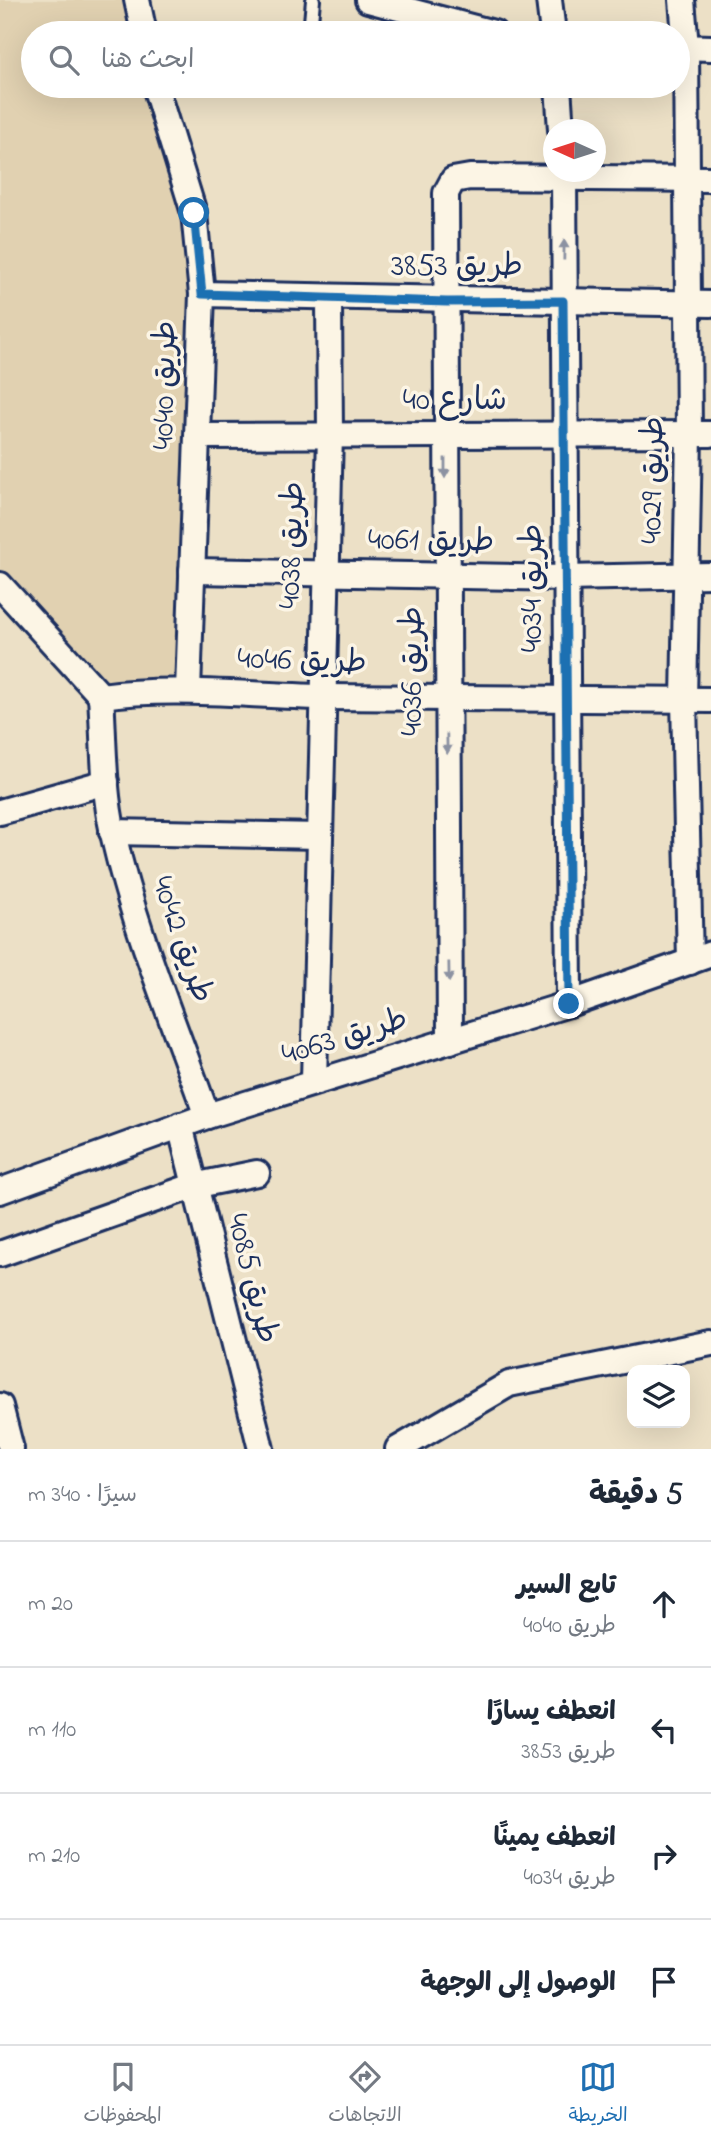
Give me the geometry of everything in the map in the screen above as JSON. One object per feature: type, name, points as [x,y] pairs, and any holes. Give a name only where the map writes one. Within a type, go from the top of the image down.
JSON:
[{"type":"street","points":[[137,0],[141,21]]},
{"type":"street","points":[[368,0],[437,21]]},
{"type":"street","points":[[549,0],[552,21]]},
{"type":"street","name":"طريق 4029","points":[[682,0],[682,21]]},
{"type":"street","points":[[690,47],[711,48]]},
{"type":"street","name":"طريق 4040","points":[[159,98],[194,213],[202,294],[188,691]]},
{"type":"street","points":[[559,98],[560,119]]},
{"type":"street","name":"طريق 4029","points":[[689,98],[699,179],[700,434],[685,574],[684,699],[701,958]]},
{"type":"street","name":"طريق 4036","points":[[450,1041],[446,698],[446,193],[453,180],[470,177],[543,175]]},
{"type":"street","points":[[606,176],[699,179]]},
{"type":"street","name":"طريق 4034","points":[[564,182],[569,1004]]},
{"type":"street","name":"طريق 3853","points":[[202,294],[447,302],[699,304]]},
{"type":"street","name":"طريق 4038","points":[[314,1081],[321,697],[330,434],[329,299]]},
{"type":"street","name":"شارع 40","points":[[199,436],[700,434]]},
{"type":"street","name":"طريق 4061","points":[[192,571],[565,578],[711,575]]},
{"type":"street","points":[[0,585],[101,696]]},
{"type":"street","name":"طريق 4046","points":[[101,696],[134,691],[188,691],[321,697],[711,700]]},
{"type":"street","name":"طريق 4042","points":[[101,696],[106,782],[113,832],[127,888],[206,1116]]},
{"type":"street","points":[[0,812],[106,782]]},
{"type":"street","points":[[113,832],[319,836]]},
{"type":"street","name":"طريق 4063","points":[[0,1191],[206,1116],[569,1004],[701,958]]},
{"type":"street","name":"طريق 4085","points":[[180,1125],[193,1186],[261,1449]]},
{"type":"street","points":[[0,1254],[193,1186],[257,1173]]},
{"type":"street","points":[[397,1449],[509,1384],[711,1343]]},
{"type":"street","points":[[0,1406],[11,1449]]},
{"type":"lane","points":[[311,21],[313,0]]},
{"type":"shaded area","points":[[0,0],[137,0],[141,21],[21,21],[21,98],[159,98],[194,213],[188,691],[101,696],[0,585]]},
{"type":"route","points":[[194,213],[202,294],[447,302],[563,301],[569,1004]]}]
